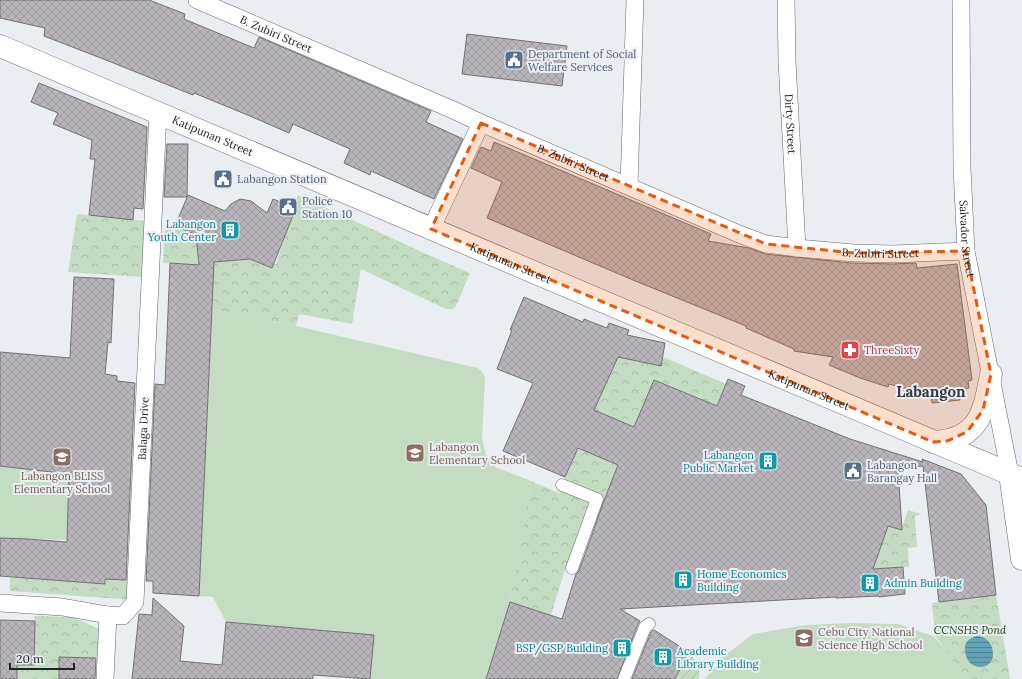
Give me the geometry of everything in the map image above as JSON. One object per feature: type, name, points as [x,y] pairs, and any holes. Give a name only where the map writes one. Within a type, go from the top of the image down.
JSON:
[{"type":"main road","name":"Katipunan Street","points":[[0,46],[1016,477]]},
{"type":"main road","points":[[933,442],[962,436],[972,428],[980,418],[983,410],[991,374]]},
{"type":"main road","points":[[1016,477],[1022,553]]},
{"type":"street","name":"B. Zubiri Street","points":[[196,0],[212,3],[481,123],[739,234],[766,244],[854,253],[893,254],[966,251]]},
{"type":"street","points":[[629,186],[635,0]]},
{"type":"street","name":"Dirty Street","points":[[786,0],[787,61],[797,248]]},
{"type":"street","name":"Salvador Street","points":[[961,0],[962,168],[966,251],[991,374],[1016,477]]},
{"type":"street","name":"Balaga Drive","points":[[0,604],[62,607],[108,615],[123,616],[135,602],[158,113]]},
{"type":"street","points":[[431,229],[481,123]]},
{"type":"street","points":[[562,485],[597,499],[572,568]]},
{"type":"street","points":[[105,679],[108,615]]},
{"type":"street","points":[[624,679],[645,627],[649,624]]},
{"type":"highlighted area","points":[[481,123],[766,244],[854,253],[966,251],[991,374],[983,410],[967,432],[947,441],[933,442],[431,229]]},
{"type":"green space","points":[[298,195],[470,273],[456,306],[452,309],[446,309],[361,269],[352,324],[299,314],[296,326],[212,309],[214,266],[163,263],[165,225],[175,226],[196,235],[199,263],[250,259],[276,264]]},
{"type":"green space","points":[[77,214],[146,221],[143,277],[68,272]]},
{"type":"green space","points":[[212,309],[296,326],[478,368],[483,373],[485,378],[482,439],[486,455],[495,467],[531,481],[510,602],[486,679],[370,679],[374,635],[226,622],[213,597],[199,596]]},
{"type":"green space","points":[[568,316],[726,384],[667,531],[879,550],[888,526],[901,530],[908,510],[922,514],[915,516],[917,547],[908,548],[909,567],[835,571],[633,558],[702,393],[699,398],[654,380],[580,562],[625,579],[621,591],[626,609],[601,679],[618,582],[566,566],[551,615],[510,602],[531,481],[559,493],[594,410]]},
{"type":"green space","points":[[0,466],[69,474],[67,540],[28,539],[25,583],[10,582],[11,538],[0,538]]},
{"type":"green space","points":[[25,578],[105,584],[106,579],[134,580],[134,600],[10,591],[10,582],[25,583]]},
{"type":"green space","name":"CCNSHS Pond","points":[[996,595],[1010,679],[965,679],[963,673],[935,636],[932,603]]},
{"type":"green space","points":[[34,616],[73,617],[99,629],[98,658],[60,657],[59,679],[17,679],[17,665],[34,665]]},
{"type":"green space","points":[[850,623],[898,624],[933,636],[962,668],[965,679],[705,679],[724,656],[753,634],[806,625]]},
{"type":"green space","points":[[690,653],[696,662],[699,679],[675,679],[679,670]]},
{"type":"water","points":[[976,636],[986,639],[990,643],[993,650],[992,660],[985,666],[975,666],[970,663],[967,657],[965,650],[966,643]]},
{"type":"building","points":[[0,0],[149,0],[185,14],[184,19],[254,48],[259,37],[431,111],[426,122],[463,139],[434,199],[371,171],[370,175],[344,163],[350,149],[293,124],[289,133],[194,93],[193,95],[44,36],[45,28],[0,18]]},
{"type":"building","name":"Department of Social Welfare Services","points":[[467,34],[567,46],[562,86],[462,74]]},
{"type":"building","points":[[39,83],[147,127],[143,209],[134,208],[133,220],[89,215],[95,159],[90,159],[92,140],[53,124],[58,113],[31,102]]},
{"type":"building","points":[[494,142],[711,234],[708,241],[749,248],[765,254],[851,263],[916,263],[917,268],[957,264],[972,380],[968,381],[969,388],[959,390],[960,400],[932,403],[931,395],[889,384],[888,387],[860,378],[829,365],[833,357],[794,351],[794,349],[746,328],[746,326],[487,218],[502,182],[471,168],[481,147],[491,151]]},
{"type":"building","points":[[167,144],[188,144],[187,197],[164,197]]},
{"type":"building","points":[[188,195],[225,211],[231,204],[240,199],[251,201],[267,213],[273,199],[296,208],[272,268],[250,259],[214,262],[199,596],[153,593],[153,581],[146,581],[155,384],[165,385],[170,263],[199,265],[196,235],[175,226]]},
{"type":"building","name":"Labangon BLISS Elementary School","points":[[74,277],[114,279],[111,343],[108,342],[105,374],[117,376],[117,381],[135,383],[126,580],[105,579],[105,584],[0,576],[0,538],[67,542],[69,474],[0,466],[0,352],[70,358]]},
{"type":"building","points":[[524,297],[583,322],[584,319],[607,328],[609,323],[629,330],[627,335],[665,343],[661,366],[618,357],[594,410],[634,427],[654,380],[717,406],[728,379],[745,386],[741,395],[850,439],[923,462],[922,459],[961,474],[986,505],[996,595],[939,602],[923,466],[898,468],[902,530],[888,526],[873,569],[903,567],[905,594],[879,597],[836,597],[620,609],[640,621],[617,679],[486,679],[510,602],[562,619],[576,574],[579,571],[618,465],[578,448],[565,477],[503,451],[533,383],[497,369],[512,330],[510,330]]},
{"type":"building","points":[[153,598],[184,626],[180,661],[222,665],[226,622],[374,635],[370,679],[313,675],[313,679],[132,679],[139,614],[152,615]]},
{"type":"building","points":[[0,620],[35,621],[34,665],[17,665],[17,679],[0,679]]},
{"type":"building","name":"Academic Library Building","points":[[654,630],[690,653],[675,679],[632,679],[651,632]]},
{"type":"building","points":[[59,657],[96,658],[95,679],[59,679]]},
{"type":"place","name":"Department of Social Welfare Services","points":[[514,60]]},
{"type":"place","name":"Labangon Station","points":[[223,179]]},
{"type":"place","name":"Police Station 10","points":[[288,207]]},
{"type":"place","name":"Labangon Youth Center","points":[[230,230]]},
{"type":"place","name":"ThreeSixty","points":[[850,350]]},
{"type":"place","name":"Labangon Elementary School","points":[[415,453]]},
{"type":"place","name":"Labangon BLISS Elementary School","points":[[62,457]]},
{"type":"place","name":"Labangon Public Market","points":[[768,461]]},
{"type":"place","name":"Labangon Barangay Hall","points":[[853,471]]},
{"type":"place","name":"Home Economics Building","points":[[683,580]]},
{"type":"place","name":"Admin Building","points":[[870,583]]},
{"type":"place","name":"Cebu City National Science High School","points":[[804,638]]},
{"type":"place","name":"BSP/GSP Building","points":[[622,648]]},
{"type":"place","name":"Academic Library Building","points":[[663,657]]},
{"type":"district","name":"Labangon","points":[[931,392]]}]
